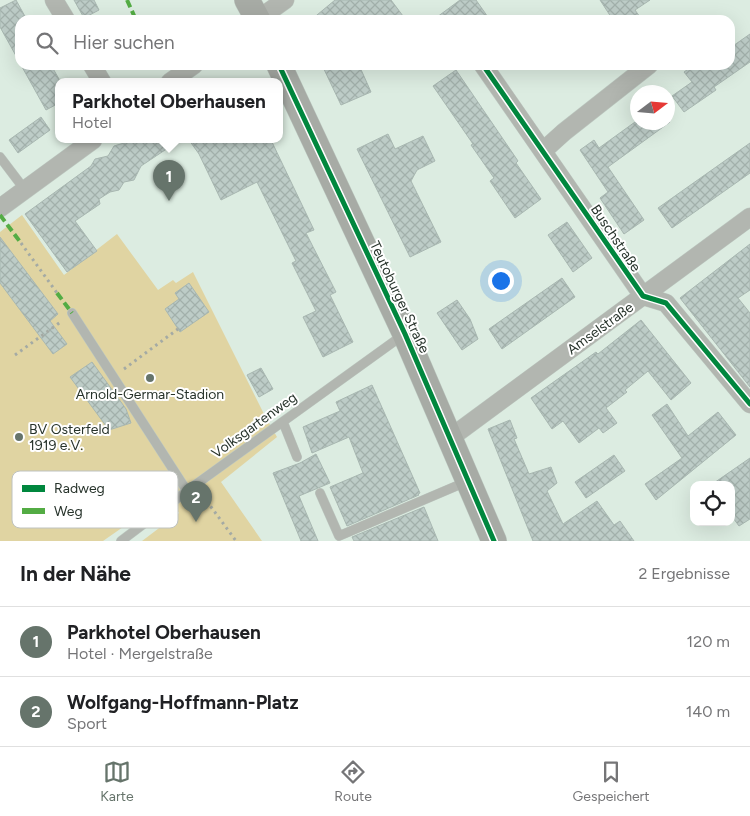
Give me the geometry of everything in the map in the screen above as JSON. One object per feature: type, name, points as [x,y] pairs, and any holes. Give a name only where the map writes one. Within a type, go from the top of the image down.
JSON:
[{"type":"main road","points":[[247,0],[255,15]]},
{"type":"main road","name":"Teutoburger Straße","points":[[281,70],[405,334],[494,541]]},
{"type":"street","points":[[54,0],[63,15]]},
{"type":"street","points":[[265,15],[285,0]]},
{"type":"street","points":[[176,78],[187,70]]},
{"type":"street","name":"Buschstraße","points":[[486,70],[643,296]]},
{"type":"street","points":[[543,151],[643,70]]},
{"type":"street","points":[[0,208],[89,143]]},
{"type":"street","name":"Amselstraße","points":[[450,438],[750,217]]},
{"type":"street","points":[[643,296],[666,303],[750,404]]},
{"type":"lane","points":[[0,157],[25,190]]},
{"type":"lane","points":[[72,313],[174,471]]},
{"type":"lane","name":"Volksgartenweg","points":[[178,498],[405,334]]},
{"type":"lane","points":[[283,422],[297,457]]},
{"type":"lane","points":[[178,477],[187,491]]},
{"type":"lane","points":[[320,493],[339,536],[468,481]]},
{"type":"lane","name":"Volksgartenweg","points":[[121,541],[138,528]]},
{"type":"path","points":[[20,243],[57,293]]},
{"type":"path","points":[[15,355],[72,313]]},
{"type":"path","points":[[114,377],[178,329]]},
{"type":"path","points":[[195,485],[236,541]]},
{"type":"shaded area","name":"Arnold-Germar-Stadion","points":[[22,215],[64,275],[117,234],[158,290],[173,280],[176,283],[193,272],[277,437],[221,482],[262,541],[142,541],[159,528],[178,528],[178,471],[12,471],[12,528],[122,528],[103,541],[0,541],[0,232]]},
{"type":"building","points":[[16,0],[24,15],[15,15],[15,54],[0,27],[0,8]]},
{"type":"building","points":[[74,0],[94,0],[99,10],[90,15],[82,15]]},
{"type":"building","points":[[335,0],[391,0],[402,15],[317,15]]},
{"type":"building","points":[[460,0],[476,0],[486,15],[440,15]]},
{"type":"building","points":[[600,0],[650,0],[635,10],[638,15],[610,15]]},
{"type":"building","points":[[750,34],[750,62],[714,87],[716,90],[684,112],[675,100],[675,94],[692,82],[684,72],[687,70],[735,70],[735,44]]},
{"type":"building","points":[[24,70],[54,70],[58,78],[55,78],[55,105],[46,110]]},
{"type":"building","points":[[324,70],[361,70],[371,92],[341,105]]},
{"type":"building","points":[[456,70],[518,161],[516,163],[541,199],[515,218],[490,181],[494,178],[471,145],[473,144],[433,86]]},
{"type":"building","points":[[41,117],[50,130],[18,153],[9,140]]},
{"type":"building","points":[[630,126],[630,130],[659,130],[608,167],[644,220],[624,234],[600,198],[608,192],[580,150],[594,140],[599,148]]},
{"type":"building","points":[[388,134],[395,149],[423,136],[435,161],[417,170],[411,181],[441,242],[410,257],[357,149]]},
{"type":"building","points":[[124,143],[176,143],[141,166],[134,180],[124,182],[119,190],[110,192],[99,199],[100,204],[75,221],[97,251],[67,272],[25,214],[91,166],[95,159],[108,156],[114,146]]},
{"type":"building","points":[[191,143],[272,143],[314,230],[306,233],[336,292],[330,295],[353,342],[323,357],[303,317],[316,311],[292,263],[296,261],[257,182],[221,200],[199,154]]},
{"type":"building","points":[[750,143],[750,173],[672,228],[658,208]]},
{"type":"building","points":[[567,222],[592,258],[573,272],[548,235]]},
{"type":"building","points":[[0,237],[58,314],[50,321],[67,344],[53,354],[0,283]]},
{"type":"building","points":[[750,244],[750,290],[738,298],[750,313],[750,387],[680,298]]},
{"type":"building","points":[[562,278],[575,297],[502,349],[489,329]]},
{"type":"building","points":[[189,283],[209,312],[180,332],[165,309],[179,299],[175,293]]},
{"type":"building","points":[[457,300],[470,319],[478,339],[462,350],[437,313]]},
{"type":"building","points":[[641,320],[691,383],[671,400],[648,371],[625,390],[627,392],[606,408],[617,423],[603,433],[599,428],[579,443],[563,421],[552,429],[531,398],[596,352],[598,354]]},
{"type":"building","name":"BV Osterfeld 1919 e.V.","points":[[92,362],[126,409],[131,423],[109,430],[70,377]]},
{"type":"building","points":[[261,368],[273,389],[259,397],[247,375]]},
{"type":"building","points":[[372,385],[420,493],[347,526],[330,487],[363,473],[349,437],[312,453],[303,427],[340,411],[336,402]]},
{"type":"building","points":[[667,404],[688,436],[718,412],[736,435],[656,500],[645,484],[682,458],[652,415]]},
{"type":"building","points":[[510,420],[517,438],[514,439],[529,474],[551,467],[557,483],[547,491],[563,524],[597,501],[614,525],[620,521],[634,541],[533,541],[488,429]]},
{"type":"building","points":[[316,454],[330,483],[299,496],[318,541],[301,541],[273,473],[300,463]]},
{"type":"building","points":[[614,455],[625,471],[586,498],[575,482]]},
{"type":"building","points":[[750,458],[750,519],[739,526],[735,520],[735,481],[717,481]]},
{"type":"building","points":[[424,507],[438,541],[354,541],[352,537]]},
{"type":"marked path","points":[[127,0],[134,15]]},
{"type":"marked path","points":[[0,215],[21,243]]},
{"type":"marked path","points":[[57,293],[72,313]]},
{"type":"cycle path","points":[[281,70],[405,334],[494,541]]},
{"type":"cycle path","points":[[486,70],[643,296],[666,303],[750,404]]},
{"type":"place","name":"Parkhotel Oberhausen","points":[[169,201]]},
{"type":"place","name":"Arnold-Germar-Stadion","points":[[150,378]]},
{"type":"place","name":"BV Osterfeld 1919 e.V.","points":[[19,437]]},
{"type":"place","name":"Wolfgang-Hoffmann-Platz","points":[[196,522]]}]
